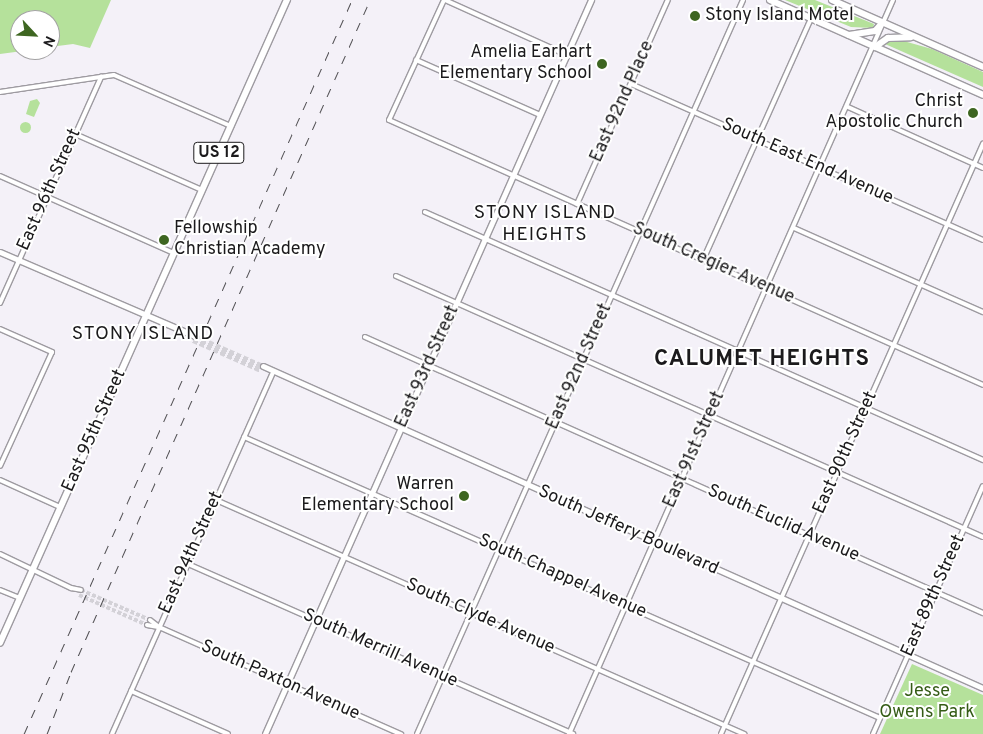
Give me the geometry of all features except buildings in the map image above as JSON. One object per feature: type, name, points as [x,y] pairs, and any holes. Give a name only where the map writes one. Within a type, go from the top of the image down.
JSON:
[{"type":"highway","points":[[770,0],[983,95]]},
{"type":"highway","points":[[832,0],[983,67]]},
{"type":"highway","points":[[849,35],[875,31],[883,22]]},
{"type":"highway","points":[[874,47],[888,38],[915,37]]},
{"type":"main road","name":"East 95th Street","points":[[0,642],[287,0]]},
{"type":"main road","points":[[0,252],[194,338]]},
{"type":"main road","name":"South Jeffery Boulevard","points":[[262,368],[983,688]]},
{"type":"street","points":[[540,115],[416,60],[444,0],[567,55]]},
{"type":"street","name":"East 93rd Street","points":[[265,734],[591,0]]},
{"type":"street","name":"East 92nd Place","points":[[577,204],[668,0]]},
{"type":"street","name":"East 92nd Street","points":[[417,734],[744,0]]},
{"type":"street","name":"East 91st Street","points":[[570,734],[848,107],[893,0]]},
{"type":"street","points":[[703,260],[811,18]]},
{"type":"street","name":"South Cregier Avenue","points":[[416,60],[389,120],[983,385]]},
{"type":"street","points":[[0,92],[101,77],[120,77],[231,126]]},
{"type":"street","name":"East 96th Street","points":[[0,303],[101,77]]},
{"type":"street","name":"South East End Avenue","points":[[631,84],[983,240]]},
{"type":"street","points":[[848,107],[983,168]]},
{"type":"street","points":[[75,134],[202,190]]},
{"type":"street","name":"East 90th Street","points":[[721,734],[983,144]]},
{"type":"street","points":[[0,176],[174,253]]},
{"type":"street","points":[[425,212],[983,460]]},
{"type":"street","points":[[794,228],[983,312]]},
{"type":"street","points":[[396,276],[983,536]]},
{"type":"street","points":[[0,329],[52,352],[0,466]]},
{"type":"street","name":"South Euclid Avenue","points":[[364,337],[983,613]]},
{"type":"street","name":"East 94th Street","points":[[112,734],[273,373]]},
{"type":"street","name":"South Chappel Avenue","points":[[244,437],[880,718]]},
{"type":"street","points":[[0,480],[60,507]]},
{"type":"street","name":"East 89th Street","points":[[873,734],[983,486]]},
{"type":"street","name":"South Clyde Avenue","points":[[216,500],[744,734]]},
{"type":"street","points":[[0,554],[71,588],[81,590]]},
{"type":"street","name":"South Merrill Avenue","points":[[188,564],[570,734]]},
{"type":"street","points":[[71,588],[79,595]]},
{"type":"street","points":[[0,590],[20,598]]},
{"type":"street","name":"South Paxton Avenue","points":[[150,620],[160,627],[401,734]]},
{"type":"street","name":"South Paxton Avenue","points":[[147,625],[160,627]]},
{"type":"street","points":[[131,691],[228,734]]},
{"type":"green space","points":[[0,0],[111,0],[90,48],[73,44],[60,46],[60,10],[10,10],[10,53],[0,54]]},
{"type":"green space","points":[[785,0],[815,0],[874,24],[873,28],[851,27]]},
{"type":"green space","points":[[900,40],[932,49],[983,72],[983,87],[885,44],[886,41]]},
{"type":"green space","points":[[37,99],[40,103],[34,117],[26,114],[30,101]]},
{"type":"green space","points":[[25,121],[31,127],[25,133],[19,127]]},
{"type":"green space","name":"Jesse Owens Park","points":[[912,664],[983,695],[983,734],[880,734]]},
{"type":"tunnel","points":[[195,336],[263,366]]},
{"type":"tunnel","points":[[193,340],[261,370]]},
{"type":"tunnel","points":[[81,590],[150,620]]},
{"type":"tunnel","points":[[79,595],[147,625]]},
{"type":"railway","points":[[24,734],[352,0]]},
{"type":"railway","points":[[47,734],[71,672],[370,0]]},
{"type":"place","name":"Stony Island Motel","points":[[695,16]]},
{"type":"place","name":"Amelia Earhart Elementary School","points":[[602,64]]},
{"type":"place","name":"Christ Apostolic Church","points":[[973,113]]},
{"type":"place","name":"Fellowship Christian Academy","points":[[164,240]]},
{"type":"place","name":"Warren Elementary School","points":[[464,496]]},
{"type":"district","name":"STONY ISLAND HEIGHTS","points":[[545,225]]},
{"type":"district","name":"STONY ISLAND","points":[[143,335]]},
{"type":"district","name":"CALUMET HEIGHTS","points":[[762,360]]}]
